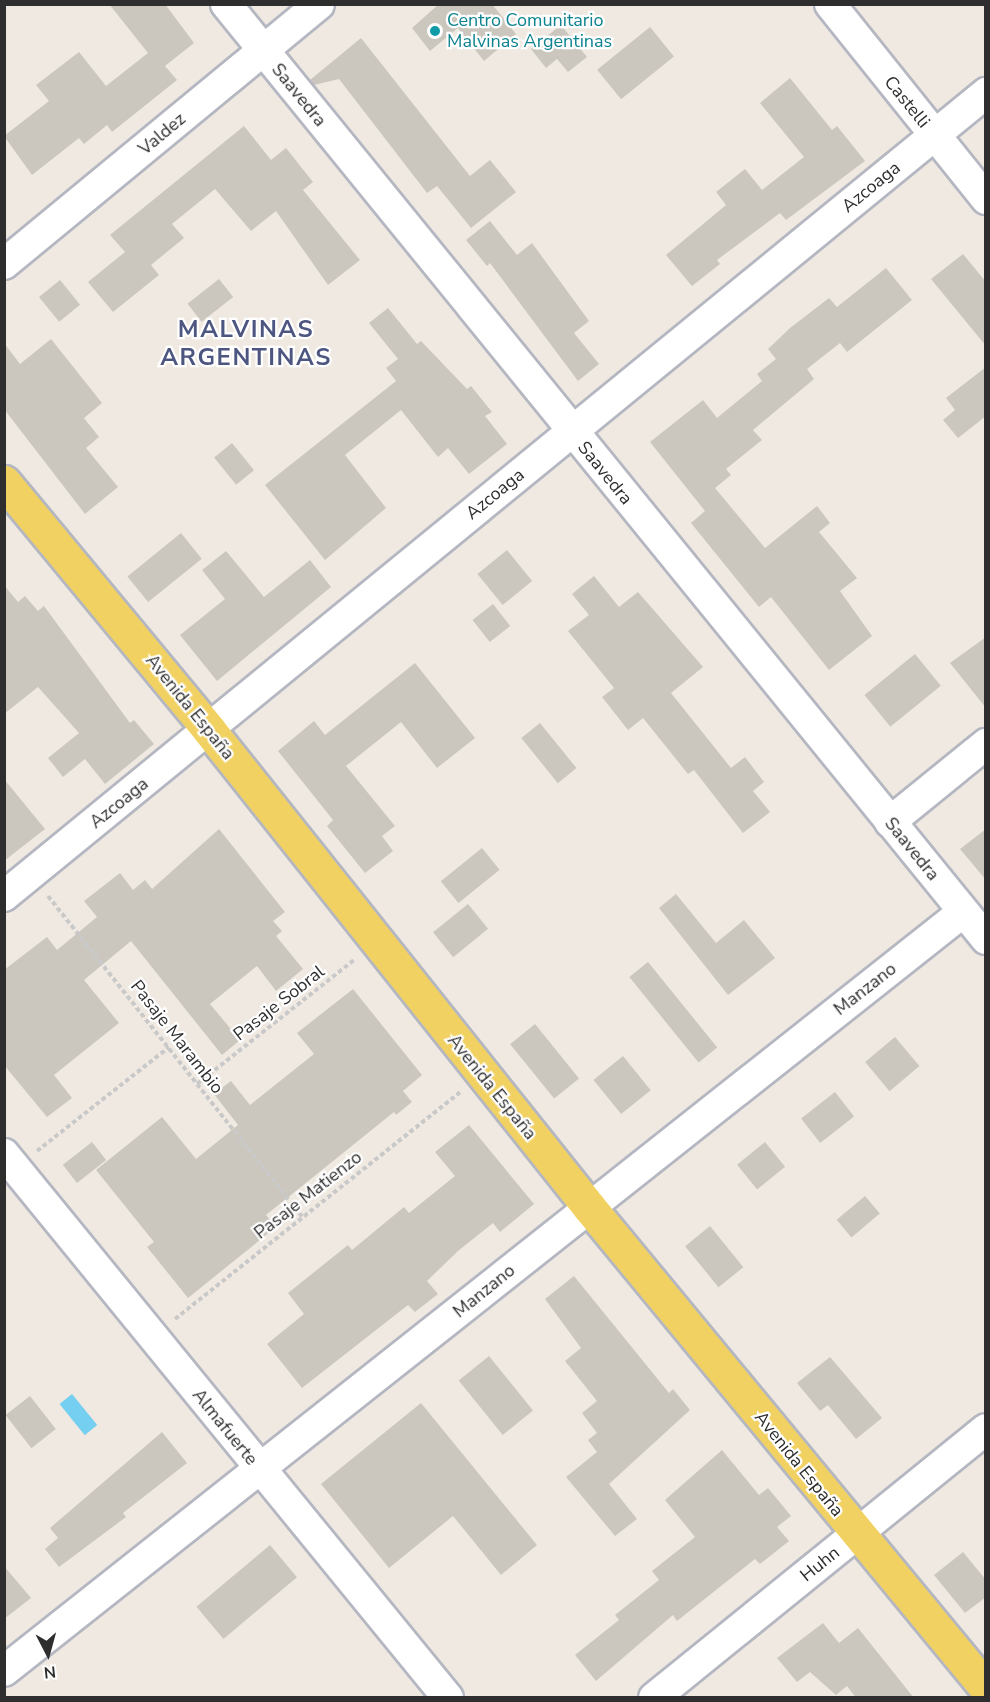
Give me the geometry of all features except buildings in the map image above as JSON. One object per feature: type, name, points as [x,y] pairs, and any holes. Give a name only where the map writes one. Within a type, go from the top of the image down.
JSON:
[{"type":"main road","name":"Avenida España","points":[[4,482],[209,730],[589,1207],[857,1535],[986,1688]]},
{"type":"street","name":"Saavedra","points":[[226,4],[571,432],[986,939]]},
{"type":"street","name":"Valdez","points":[[4,264],[319,4]]},
{"type":"street","name":"Castelli","points":[[830,4],[986,199]]},
{"type":"street","name":"Azcoaga","points":[[4,896],[986,93]]},
{"type":"street","points":[[890,822],[986,744]]},
{"type":"street","name":"Manzano","points":[[4,1671],[261,1471],[589,1207],[963,912]]},
{"type":"street","name":"Almafuerte","points":[[10,1161],[152,1338],[448,1698]]},
{"type":"street","name":"Huhn","points":[[654,1698],[986,1429]]},
{"type":"path","name":"Pasaje Marambio","points":[[30,875],[302,1216]]},
{"type":"path","name":"Pasaje Sobral","points":[[197,1084],[377,942]]},
{"type":"path","points":[[10,1161],[169,1047]]},
{"type":"path","name":"Pasaje Matienzo","points":[[152,1338],[302,1216],[482,1075]]},
{"type":"water","points":[[72,1394],[97,1425],[85,1435],[60,1404]]},
{"type":"place","name":"Centro Comunitario Malvinas Argentinas","points":[[435,31]]},
{"type":"district","name":"MALVINAS ARGENTINAS","points":[[246,344]]}]
